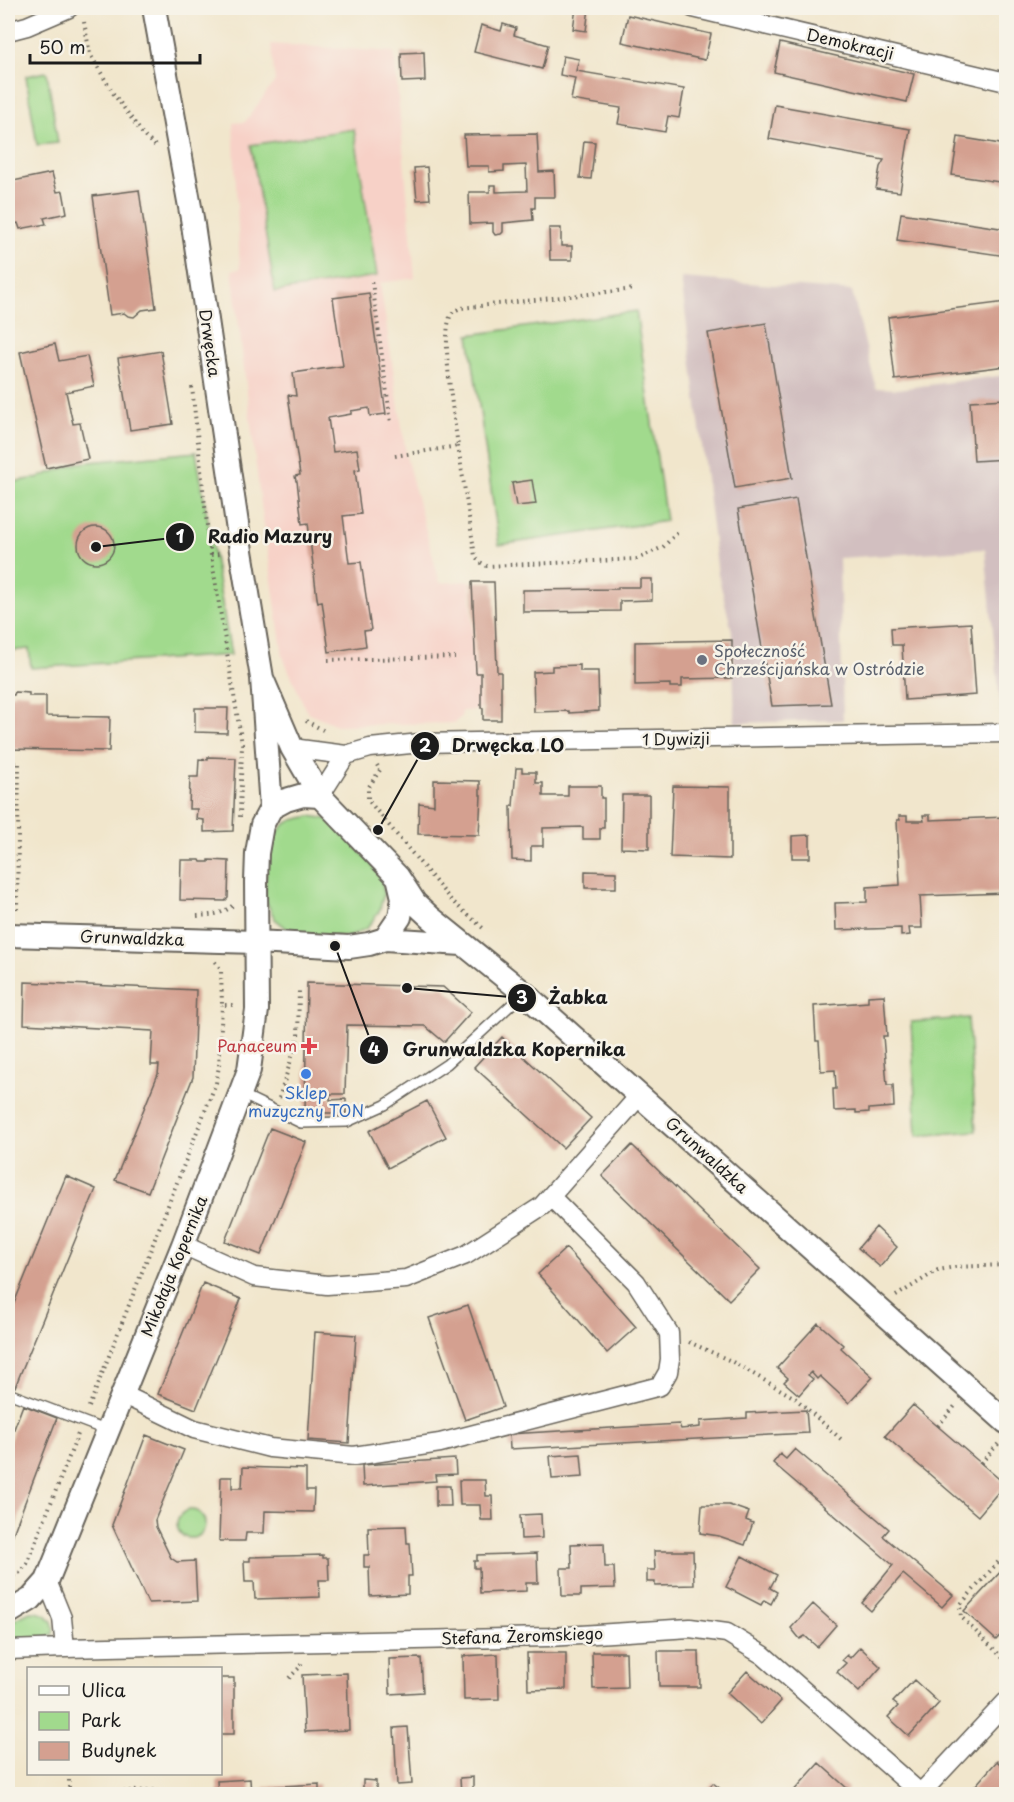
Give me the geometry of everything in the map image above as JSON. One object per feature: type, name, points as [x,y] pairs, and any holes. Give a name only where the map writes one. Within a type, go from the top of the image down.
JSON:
[{"type":"street","points":[[8,31],[27,26],[69,8]]},
{"type":"street","name":"Drwęcka","points":[[154,8],[192,218],[262,678],[269,751],[271,808]]},
{"type":"street","name":"Demokracji","points":[[693,8],[1006,82]]},
{"type":"street","name":"Drwęcka","points":[[262,678],[292,748],[320,796]]},
{"type":"street","name":"1 Dywizji","points":[[292,748],[346,755],[370,748],[421,743],[1006,733]]},
{"type":"street","points":[[320,796],[346,755]]},
{"type":"street","points":[[303,795],[320,796],[398,877],[416,903],[462,944],[385,939],[349,947],[256,942],[257,853],[262,825],[271,808],[303,795]]},
{"type":"street","points":[[385,939],[400,917],[403,898],[398,877]]},
{"type":"street","name":"Grunwaldzka","points":[[8,935],[256,942]]},
{"type":"street","name":"Mikołaja Kopernika","points":[[8,1613],[31,1599],[47,1581],[242,1094],[249,1070],[257,1004],[256,942]]},
{"type":"street","name":"Grunwaldzka","points":[[462,944],[524,993],[640,1095],[1004,1431]]},
{"type":"street","points":[[183,1245],[254,1277],[327,1285],[406,1279],[466,1255],[542,1206],[640,1095]]},
{"type":"street","points":[[122,1394],[194,1429],[270,1448],[354,1456],[440,1443],[660,1386],[668,1372],[669,1333],[636,1282],[551,1197]]},
{"type":"street","points":[[8,1650],[65,1648],[62,1618],[47,1581]]},
{"type":"street","name":"Stefana Żeromskiego","points":[[65,1648],[549,1637],[690,1628],[727,1633],[763,1655],[920,1794]]},
{"type":"street","points":[[920,1794],[1006,1702]]},
{"type":"lane","points":[[242,1094],[301,1123],[347,1122],[385,1106],[447,1064],[524,993]]},
{"type":"lane","points":[[8,1394],[108,1431]]},
{"type":"path","points":[[84,24],[90,54],[145,137]]},
{"type":"path","points":[[372,282],[391,423]]},
{"type":"path","points":[[635,289],[461,308],[453,312],[448,322],[446,346],[475,556],[487,566],[637,559],[663,548],[677,533]]},
{"type":"path","points":[[192,384],[211,555],[242,744],[240,823]]},
{"type":"path","points":[[395,456],[458,446]]},
{"type":"path","points":[[211,555],[241,551]]},
{"type":"path","points":[[328,660],[454,657]]},
{"type":"path","points":[[300,716],[314,726],[327,731]]},
{"type":"path","points":[[370,748],[380,770],[369,785],[368,800],[450,899],[485,930]]},
{"type":"path","points":[[8,763],[19,763],[17,909]]},
{"type":"path","points":[[184,939],[184,916],[216,915],[229,909],[237,901]]},
{"type":"path","points":[[8,1578],[19,1573],[27,1564],[216,1083],[222,1005],[221,970],[214,962]]},
{"type":"path","points":[[272,1100],[279,1099],[298,1038],[299,989]]},
{"type":"path","points":[[222,1005],[257,1004]]},
{"type":"path","points":[[896,1297],[938,1270],[1006,1265]]},
{"type":"path","points":[[888,1290],[904,1304]]},
{"type":"path","points":[[669,1333],[731,1361],[795,1398],[843,1441]]},
{"type":"path","points":[[938,1426],[958,1403]]},
{"type":"path","points":[[981,1463],[1004,1431]]},
{"type":"path","points":[[1006,1553],[960,1605],[959,1611],[961,1617],[1006,1661]]},
{"type":"path","points":[[289,1678],[301,1666],[301,1656]]},
{"type":"path","points":[[69,1775],[69,1794],[163,1790],[171,1791],[172,1794]]},
{"type":"shaded area","points":[[271,44],[394,52],[415,278],[380,283],[407,460],[440,583],[470,581],[475,675],[479,676],[480,710],[462,711],[461,717],[454,723],[337,725],[307,712],[283,657],[259,490],[232,270],[240,269],[233,123],[245,122],[275,81]]},
{"type":"shaded area","points":[[681,278],[852,291],[876,388],[898,389],[1006,375],[1006,712],[1001,713],[985,549],[839,558],[843,720],[735,723],[732,631],[718,574]]},
{"type":"green space","points":[[47,72],[58,143],[37,145],[26,76]]},
{"type":"green space","points":[[354,129],[377,276],[275,292],[251,145]]},
{"type":"green space","points":[[636,311],[666,521],[499,545],[469,335]]},
{"type":"green space","points":[[196,452],[231,655],[31,668],[29,649],[8,651],[8,483],[36,478],[78,463]]},
{"type":"green space","points":[[311,816],[332,820],[381,875],[384,894],[379,912],[367,928],[349,937],[294,934],[275,919],[265,899],[267,850],[272,838],[285,824]]},
{"type":"green space","points":[[968,1018],[976,1131],[917,1136],[911,1022]]},
{"type":"green space","points":[[191,1510],[201,1514],[205,1524],[201,1534],[191,1538],[181,1534],[177,1524],[181,1514]]},
{"type":"green space","points":[[30,1612],[44,1614],[48,1617],[53,1623],[53,1634],[45,1639],[8,1640],[8,1623]]},
{"type":"building","points":[[576,8],[589,8],[586,31],[573,29]]},
{"type":"building","points":[[628,15],[711,34],[705,60],[622,42]]},
{"type":"building","points":[[503,24],[516,28],[514,35],[548,45],[542,69],[474,52],[481,25],[501,31]]},
{"type":"building","points":[[780,43],[914,74],[907,102],[774,72]]},
{"type":"building","points":[[424,52],[425,81],[402,82],[401,53]]},
{"type":"building","points":[[563,56],[579,59],[576,71],[684,89],[679,118],[668,116],[665,132],[618,124],[621,108],[571,100],[575,78],[560,75]]},
{"type":"building","points":[[775,105],[910,129],[900,192],[876,189],[880,167],[884,160],[769,139]]},
{"type":"building","points":[[537,134],[539,172],[554,171],[555,197],[535,197],[535,208],[532,208],[533,220],[503,223],[501,234],[495,235],[493,223],[470,224],[469,192],[490,192],[490,185],[496,185],[496,192],[527,191],[526,165],[504,166],[504,171],[489,172],[489,166],[466,166],[464,135]]},
{"type":"building","points":[[958,137],[1006,145],[1006,183],[952,175]]},
{"type":"building","points":[[584,141],[595,142],[591,179],[580,178]]},
{"type":"building","points":[[427,167],[430,199],[417,200],[414,168]]},
{"type":"building","points":[[52,173],[57,192],[63,191],[67,213],[44,218],[46,224],[20,229],[18,223],[8,225],[8,182]]},
{"type":"building","points":[[139,190],[156,308],[142,310],[134,317],[124,313],[110,315],[93,196]]},
{"type":"building","points":[[901,213],[1006,229],[1006,256],[897,240]]},
{"type":"building","points":[[549,228],[561,228],[561,246],[572,246],[572,260],[550,260]]},
{"type":"building","points":[[369,293],[386,414],[370,416],[369,408],[328,418],[333,452],[357,449],[360,469],[355,470],[361,514],[343,516],[349,563],[361,562],[371,630],[364,631],[366,646],[329,652],[322,601],[318,602],[317,598],[308,523],[302,524],[295,476],[300,475],[288,395],[296,396],[293,373],[343,366],[333,298]]},
{"type":"building","points":[[1006,302],[1006,366],[895,380],[888,317]]},
{"type":"building","points":[[766,323],[792,478],[735,488],[708,333]]},
{"type":"building","points":[[55,344],[59,361],[87,356],[94,386],[66,392],[73,424],[80,423],[88,459],[46,468],[20,352]]},
{"type":"building","points":[[161,351],[173,424],[130,430],[118,358]]},
{"type":"building","points":[[1006,399],[1006,459],[974,461],[970,401]]},
{"type":"building","points":[[532,480],[536,504],[516,506],[512,483]]},
{"type":"building","points":[[796,499],[831,704],[772,706],[738,509]]},
{"type":"building","points":[[96,527],[109,532],[114,545],[109,558],[96,563],[83,558],[78,545],[83,532]]},
{"type":"building","points":[[640,579],[652,579],[652,600],[620,601],[620,611],[523,612],[523,590],[640,587]]},
{"type":"building","points":[[472,582],[494,582],[497,672],[501,672],[501,720],[483,720],[481,673],[476,673]]},
{"type":"building","points":[[971,623],[976,695],[905,700],[902,645],[892,645],[891,628]]},
{"type":"building","name":"Społeczność Chrześcijańska w Ostródzie","points":[[732,640],[732,678],[682,679],[682,687],[670,687],[670,684],[635,685],[635,642]]},
{"type":"building","points":[[580,665],[580,671],[598,671],[599,711],[534,712],[533,672],[552,671],[552,666]]},
{"type":"building","points":[[15,692],[29,693],[29,696],[46,696],[46,716],[110,717],[109,751],[8,749],[8,695],[14,695]]},
{"type":"building","points":[[195,708],[228,708],[227,733],[195,732]]},
{"type":"building","points":[[208,757],[236,758],[233,831],[204,832],[204,820],[196,819],[197,809],[189,809],[190,777],[198,777],[199,759],[208,760]]},
{"type":"building","points":[[516,768],[522,768],[522,772],[536,772],[536,783],[543,783],[543,796],[568,796],[568,786],[601,786],[601,798],[604,798],[604,828],[600,828],[600,839],[583,839],[583,827],[543,828],[543,846],[531,846],[531,861],[512,860],[511,806],[513,806]]},
{"type":"building","points":[[434,780],[480,781],[479,835],[418,834],[419,803],[434,805]]},
{"type":"building","points":[[673,786],[730,787],[730,859],[670,857]]},
{"type":"building","points":[[622,795],[649,795],[649,849],[621,848]]},
{"type":"building","points":[[923,815],[930,815],[930,820],[1006,817],[1006,893],[920,896],[922,928],[909,928],[910,935],[901,936],[901,928],[836,930],[835,903],[867,902],[867,887],[900,885],[897,820],[900,820],[899,816],[907,816],[907,821],[924,821]]},
{"type":"building","points":[[810,835],[810,858],[792,858],[792,836]]},
{"type":"building","points":[[181,860],[229,861],[228,898],[225,901],[180,900]]},
{"type":"building","points":[[585,871],[616,872],[616,888],[585,888]]},
{"type":"building","points":[[25,982],[196,990],[193,1077],[148,1192],[115,1180],[158,1074],[159,1065],[151,1065],[153,1031],[24,1024]]},
{"type":"building","points":[[307,983],[443,987],[471,1012],[444,1042],[425,1026],[347,1025],[345,1094],[330,1094],[330,1100],[346,1099],[346,1113],[305,1113]]},
{"type":"building","points":[[884,995],[887,1036],[883,1036],[887,1085],[893,1085],[894,1107],[869,1109],[869,1112],[856,1113],[856,1110],[834,1111],[835,1070],[821,1071],[814,1006],[868,1002],[868,996]]},
{"type":"building","points":[[502,1037],[591,1118],[563,1148],[474,1067]]},
{"type":"building","points":[[427,1101],[446,1137],[388,1168],[369,1131]]},
{"type":"building","points":[[270,1128],[306,1142],[261,1255],[225,1241]]},
{"type":"building","points":[[632,1145],[760,1269],[729,1300],[602,1176]]},
{"type":"building","points":[[66,1176],[96,1189],[15,1387],[8,1384],[8,1318]]},
{"type":"building","points":[[876,1227],[897,1247],[880,1267],[858,1248]]},
{"type":"building","points":[[566,1248],[636,1327],[607,1353],[538,1274]]},
{"type":"building","points":[[203,1283],[241,1299],[196,1409],[158,1394]]},
{"type":"building","points":[[468,1305],[503,1407],[465,1420],[429,1318]]},
{"type":"building","points":[[818,1323],[843,1345],[841,1348],[873,1377],[849,1403],[820,1376],[817,1379],[811,1372],[808,1375],[813,1379],[799,1395],[784,1382],[788,1378],[777,1368]]},
{"type":"building","points":[[315,1332],[356,1335],[349,1443],[308,1440]]},
{"type":"building","points":[[23,1405],[57,1418],[8,1547],[8,1445]]},
{"type":"building","points":[[913,1405],[1005,1484],[978,1516],[885,1436]]},
{"type":"building","points":[[806,1410],[808,1433],[510,1449],[509,1434],[679,1424],[681,1429],[700,1427],[700,1421],[747,1418],[747,1413]]},
{"type":"building","points":[[146,1435],[184,1450],[155,1520],[171,1558],[177,1562],[195,1561],[197,1601],[148,1603],[112,1525]]},
{"type":"building","points":[[795,1449],[889,1529],[883,1536],[953,1595],[942,1607],[903,1574],[871,1611],[862,1603],[893,1565],[773,1463],[780,1454],[786,1459]]},
{"type":"building","points":[[581,1454],[583,1477],[552,1479],[550,1456]]},
{"type":"building","points":[[455,1459],[456,1474],[435,1475],[436,1481],[363,1486],[362,1465]]},
{"type":"building","points":[[243,1467],[306,1469],[306,1490],[314,1490],[313,1512],[265,1511],[264,1533],[246,1533],[245,1541],[219,1541],[221,1477],[232,1477],[232,1488],[242,1488]]},
{"type":"building","points":[[459,1480],[485,1480],[486,1496],[492,1496],[493,1520],[481,1520],[480,1505],[460,1505]]},
{"type":"building","points":[[436,1486],[450,1486],[451,1506],[436,1506]]},
{"type":"building","points":[[702,1505],[729,1505],[749,1512],[746,1520],[753,1523],[745,1545],[719,1536],[700,1533]]},
{"type":"building","points":[[541,1514],[542,1538],[521,1539],[520,1515]]},
{"type":"building","points":[[406,1526],[407,1543],[410,1543],[412,1576],[408,1576],[408,1594],[370,1596],[369,1567],[364,1567],[364,1555],[369,1555],[368,1527]]},
{"type":"building","points":[[604,1543],[605,1567],[614,1567],[615,1588],[581,1589],[581,1596],[562,1596],[561,1568],[572,1568],[571,1544]]},
{"type":"building","points":[[654,1551],[693,1551],[694,1585],[655,1586],[655,1582],[647,1582],[647,1570],[655,1570]]},
{"type":"building","points":[[537,1553],[538,1583],[526,1583],[526,1591],[480,1593],[479,1568],[474,1568],[477,1555]]},
{"type":"building","points":[[323,1555],[323,1558],[328,1558],[329,1580],[319,1580],[320,1597],[255,1599],[254,1582],[245,1582],[244,1561],[250,1561],[250,1557]]},
{"type":"building","points":[[742,1556],[777,1575],[770,1588],[777,1592],[771,1604],[764,1600],[761,1605],[726,1587]]},
{"type":"building","points":[[1006,1566],[1006,1629],[996,1640],[964,1611]]},
{"type":"building","points":[[813,1604],[836,1625],[817,1647],[805,1636],[800,1639],[791,1628]]},
{"type":"building","points":[[860,1647],[881,1667],[859,1692],[837,1672],[846,1663],[842,1660],[847,1655],[850,1658]]},
{"type":"building","points":[[658,1651],[699,1651],[700,1687],[659,1687]]},
{"type":"building","points":[[592,1652],[626,1652],[627,1688],[593,1689]]},
{"type":"building","points":[[527,1653],[566,1653],[566,1689],[528,1690]]},
{"type":"building","points":[[498,1654],[499,1699],[464,1700],[463,1656]]},
{"type":"building","points":[[421,1658],[423,1692],[390,1694],[389,1659]]},
{"type":"building","points":[[747,1671],[781,1701],[761,1724],[727,1693]]},
{"type":"building","points":[[347,1673],[349,1730],[305,1732],[302,1675]]},
{"type":"building","points":[[222,1678],[234,1678],[234,1734],[222,1734]]},
{"type":"building","points":[[914,1680],[939,1703],[909,1736],[888,1717],[898,1706],[893,1702]]},
{"type":"building","points":[[408,1727],[412,1784],[397,1785],[394,1728]]},
{"type":"building","points":[[997,1761],[1006,1770],[1004,1787],[1006,1794],[968,1794]]},
{"type":"building","points":[[819,1763],[848,1789],[844,1794],[791,1794]]},
{"type":"building","points":[[473,1777],[473,1794],[461,1794],[460,1778]]},
{"type":"building","points":[[250,1779],[251,1794],[218,1794],[217,1781]]},
{"type":"building","points":[[363,1780],[376,1781],[376,1794],[363,1794]]},
{"type":"building","points":[[713,1783],[726,1793],[729,1789],[735,1794],[703,1794]]},
{"type":"building","points":[[319,1784],[319,1794],[265,1794],[264,1787]]},
{"type":"place","name":"Radio Mazury","points":[[96,547]]},
{"type":"place","name":"Społeczność Chrześcijańska w Ostródzie","points":[[702,660]]},
{"type":"place","name":"Drwęcka LO","points":[[378,830]]},
{"type":"place","name":"Grunwaldzka Kopernika","points":[[335,946]]},
{"type":"place","name":"Żabka","points":[[407,988]]},
{"type":"place","name":"Panaceum","points":[[309,1046]]},
{"type":"place","name":"Sklep muzyczny TON","points":[[306,1074]]}]
